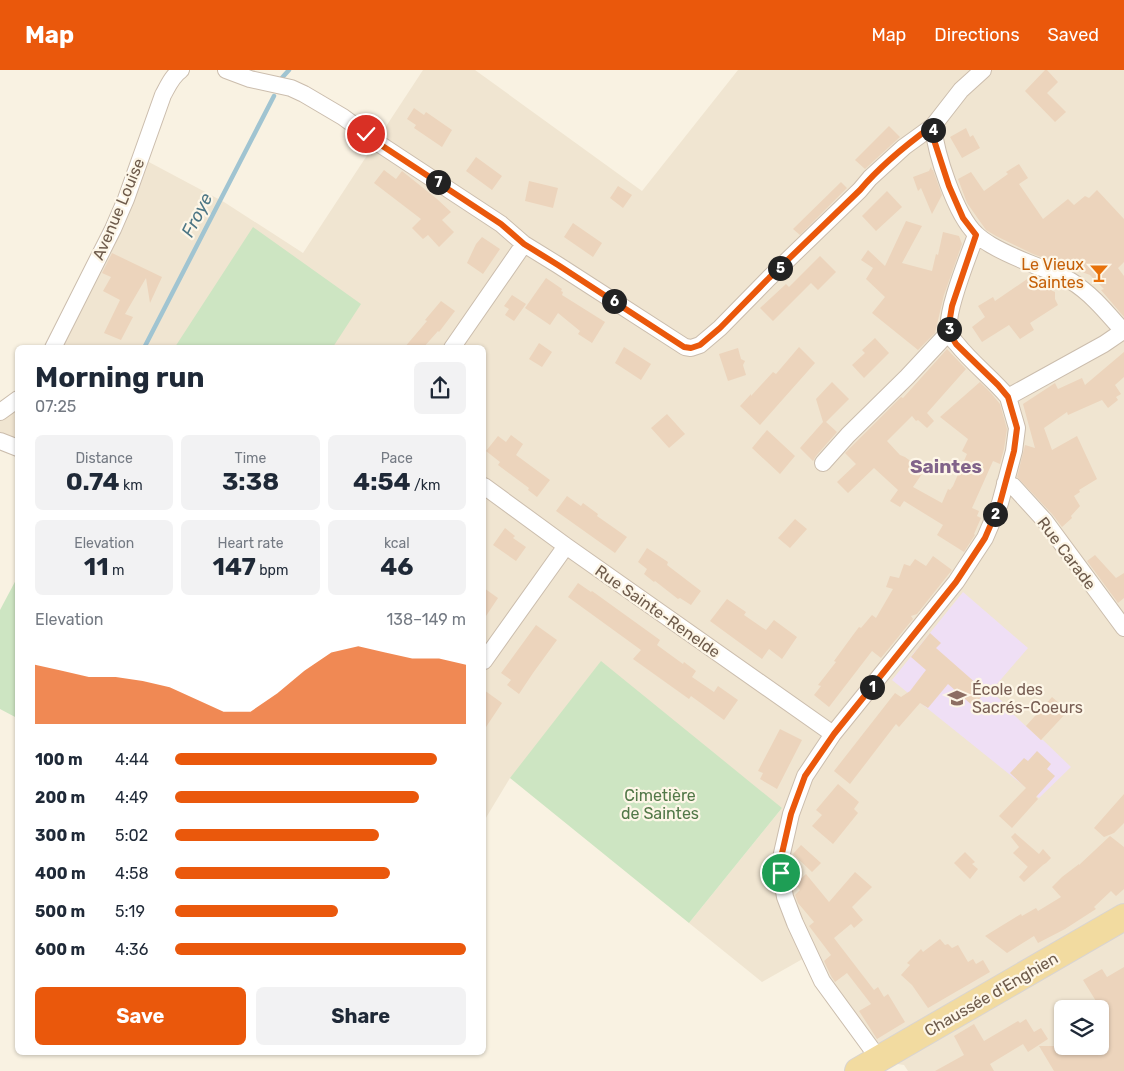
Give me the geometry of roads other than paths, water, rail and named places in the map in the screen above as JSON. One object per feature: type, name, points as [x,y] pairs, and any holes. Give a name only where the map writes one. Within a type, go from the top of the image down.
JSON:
[{"type":"main road","name":"Chaussée d'Enghien","points":[[868,1065],[1124,917]]},
{"type":"street","name":"Avenue Louise","points":[[55,345],[105,246],[126,199],[163,95],[177,72],[181,70]]},
{"type":"street","points":[[226,70],[291,88],[312,98],[501,224],[524,244],[684,347],[691,348],[700,345],[720,328],[870,178],[904,147],[932,126],[961,90],[983,70]]},
{"type":"street","points":[[932,126],[934,140],[949,186],[963,218],[976,235],[1029,263],[1070,280],[1086,291],[1124,331],[1008,397]]},
{"type":"street","points":[[868,1065],[822,981],[795,923],[785,897],[780,862],[791,814],[805,776],[834,734],[956,582],[985,538],[1000,503],[1014,451],[1017,428],[1008,397],[956,344],[949,332],[952,306],[976,235]]},
{"type":"street","points":[[454,345],[524,244]]},
{"type":"street","points":[[823,463],[949,332]]},
{"type":"street","points":[[0,412],[15,401]]},
{"type":"street","points":[[0,441],[15,447]]},
{"type":"street","name":"Rue Carade","points":[[1005,483],[1013,486],[1045,521],[1124,628]]},
{"type":"street","name":"Rue Sainte-Renelde","points":[[486,487],[566,546],[834,734]]},
{"type":"street","points":[[486,658],[566,546]]},
{"type":"waterway","name":"Froye","points":[[280,80],[289,70]]},
{"type":"waterway","name":"Froye","points":[[146,345],[274,96]]},
{"type":"place","name":"Le Vieux Saintes","points":[[1099,273]]},
{"type":"place","name":"École des Sacrés-Coeurs","points":[[957,698]]},
{"type":"district","name":"Saintes","points":[[946,466]]},
{"type":"park label","name":"Cimetière de Saintes","points":[[660,804]]}]
